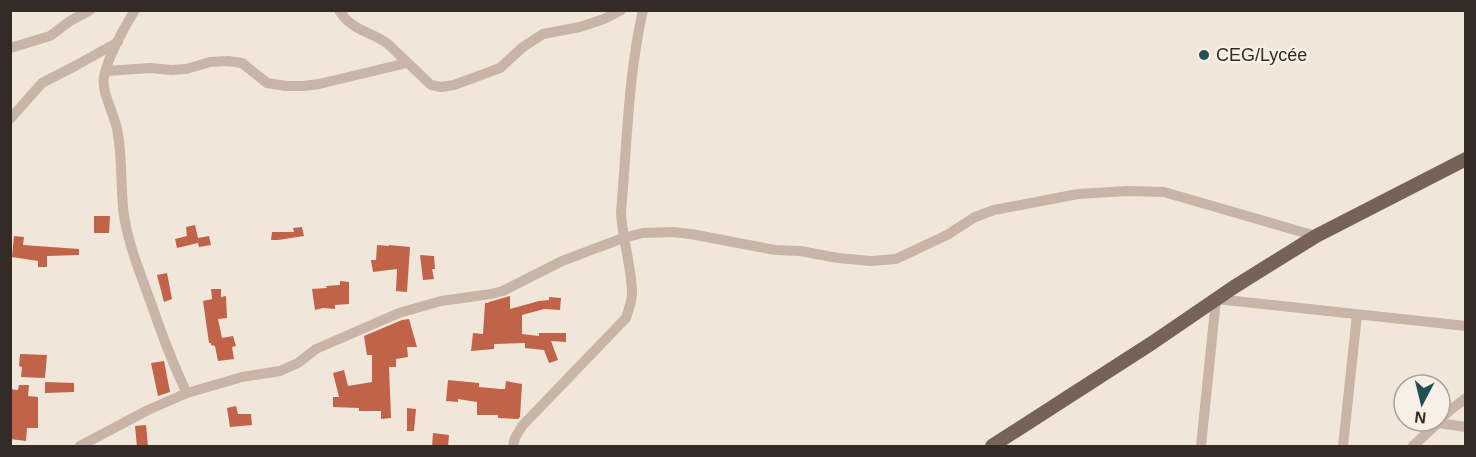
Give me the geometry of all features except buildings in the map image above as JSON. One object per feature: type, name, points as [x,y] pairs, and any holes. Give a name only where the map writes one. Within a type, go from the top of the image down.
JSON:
[{"type":"main road","points":[[992,447],[1316,236],[1466,159]]},
{"type":"street","points":[[10,48],[50,36],[90,10]]},
{"type":"street","points":[[135,10],[118,41],[106,71],[103,86],[117,127],[128,236],[168,353],[187,393]]},
{"type":"street","points":[[339,10],[358,29],[381,38],[431,85],[441,87],[454,85],[500,68],[523,46],[543,34],[580,27],[604,19],[621,10]]},
{"type":"street","points":[[513,447],[522,426],[626,318],[632,296],[630,266],[623,238],[621,212],[630,99],[643,10]]},
{"type":"street","points":[[10,119],[42,83],[77,66],[118,41]]},
{"type":"street","points":[[106,71],[150,68],[186,69],[228,61],[242,63],[267,83],[304,86],[407,63]]},
{"type":"street","points":[[80,447],[112,428],[187,393],[242,377],[280,371],[298,363],[316,349],[399,313],[441,301],[502,291],[562,261],[623,238],[643,233],[691,234],[774,250],[800,251],[838,258],[871,261],[896,259],[947,235],[975,217],[994,210],[1078,194],[1127,191],[1164,192],[1316,236]]},
{"type":"street","points":[[1201,447],[1216,299],[1466,327]]},
{"type":"street","points":[[1343,447],[1357,315]]},
{"type":"street","points":[[1452,409],[1466,398]]},
{"type":"street","points":[[1413,447],[1428,433]]},
{"type":"place","name":"CEG/Lycée","points":[[1204,55]]}]
